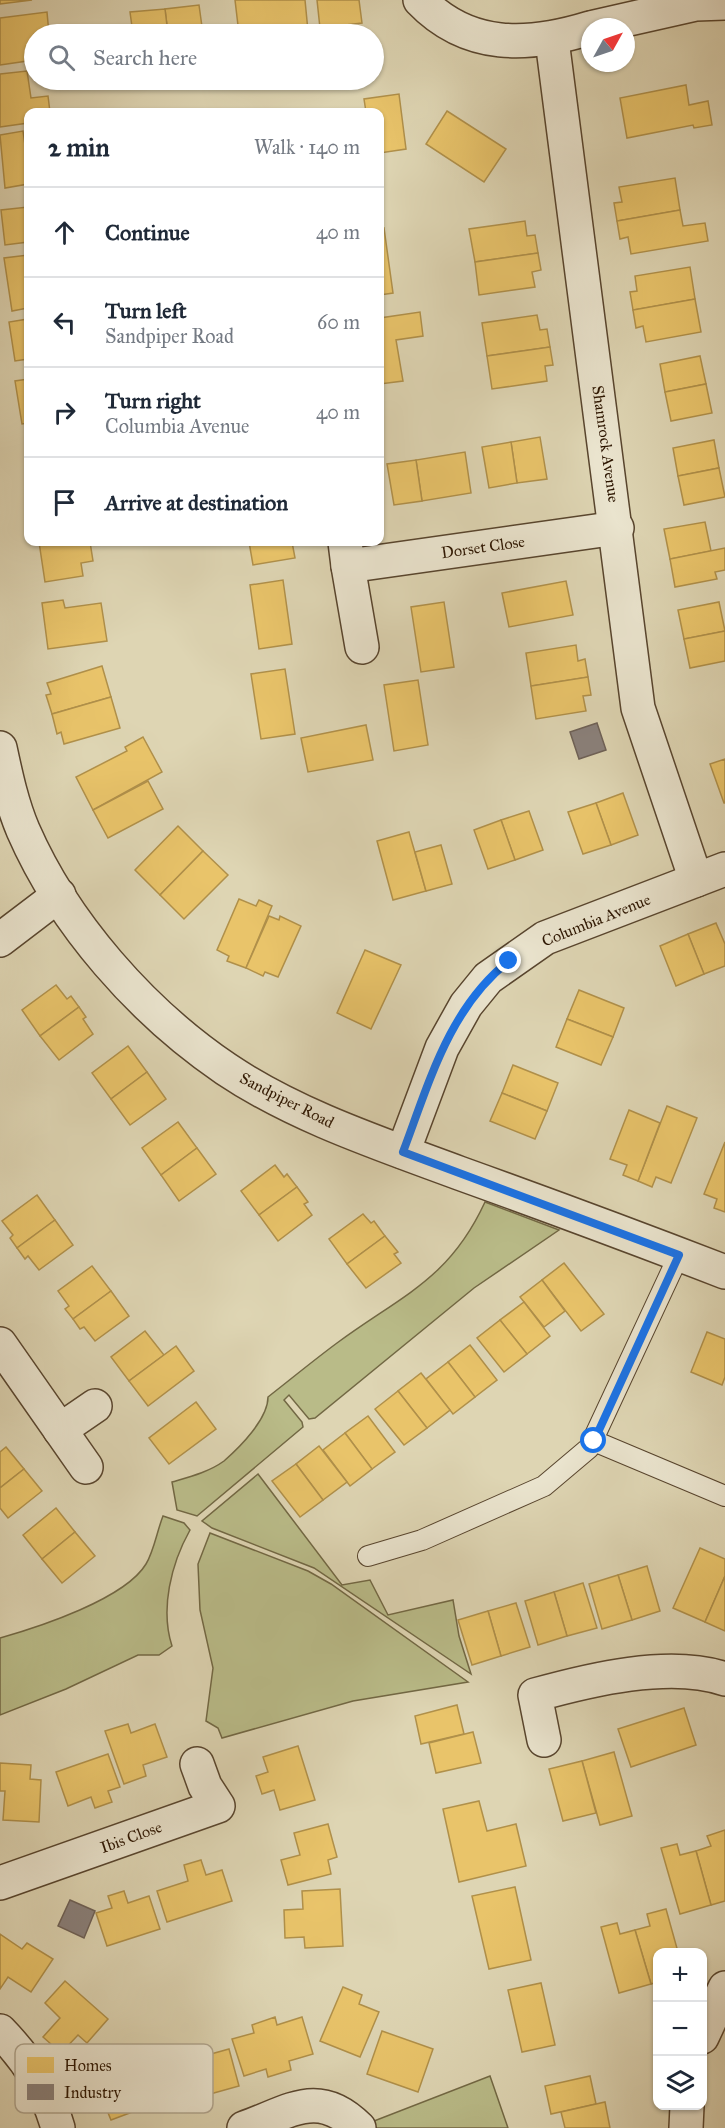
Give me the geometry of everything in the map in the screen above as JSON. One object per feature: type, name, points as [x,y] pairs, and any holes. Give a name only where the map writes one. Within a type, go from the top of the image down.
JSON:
[{"type":"street","points":[[420,0],[431,12],[466,34],[520,42],[552,40],[581,31]]},
{"type":"street","points":[[635,18],[696,4],[725,3]]},
{"type":"street","name":"Shamrock Avenue","points":[[552,40],[617,528],[638,708],[711,874]]},
{"type":"street","name":"Dorset Close","points":[[362,647],[346,554],[617,528]]},
{"type":"street","name":"Sandpiper Road","points":[[0,748],[12,798],[23,830],[59,895],[120,976],[171,1026],[226,1069],[277,1097],[403,1152],[725,1272]]},
{"type":"street","name":"Columbia Avenue","points":[[403,1152],[442,1048],[466,1005],[488,978],[545,938],[711,874]]},
{"type":"street","points":[[0,940],[59,895]]},
{"type":"street","points":[[0,1344],[10,1380],[60,1430],[86,1467]]},
{"type":"street","points":[[60,1430],[95,1406]]},
{"type":"street","points":[[544,1740],[535,1695],[594,1679],[633,1674],[675,1673],[725,1679]]},
{"type":"street","name":"Ibis Close","points":[[0,1883],[218,1806],[205,1786],[197,1764]]},
{"type":"street","points":[[707,2027],[725,1989]]},
{"type":"street","points":[[0,2031],[15,2046]]},
{"type":"street","points":[[244,2128],[308,2106],[329,2106],[359,2128]]},
{"type":"street","points":[[686,2128],[687,2110]]},
{"type":"street","points":[[54,2113],[58,2128]]},
{"type":"lane","points":[[368,1556],[422,1540],[544,1486],[594,1441],[679,1255]]},
{"type":"lane","points":[[594,1441],[725,1496]]},
{"type":"green space","points":[[485,1202],[559,1230],[474,1288],[315,1418],[309,1419],[289,1395],[284,1400],[302,1422],[303,1427],[197,1516],[177,1510],[172,1482],[205,1471],[224,1461],[258,1423],[267,1405],[268,1397],[337,1343],[422,1284],[456,1250]]},
{"type":"green space","points":[[258,1474],[342,1585],[370,1580],[388,1615],[453,1600],[459,1636],[471,1674],[314,1568],[212,1528],[202,1521]]},
{"type":"green space","points":[[163,1516],[184,1523],[190,1530],[177,1557],[169,1587],[167,1617],[172,1646],[159,1655],[138,1655],[66,1689],[0,1715],[0,1638],[58,1619],[120,1589],[146,1564]]},
{"type":"green space","points":[[210,1533],[308,1571],[331,1584],[468,1682],[353,1701],[222,1738],[218,1728],[206,1721],[213,1668],[200,1610],[198,1564]]},
{"type":"green space","points":[[490,2076],[508,2128],[375,2128],[374,2121]]},
{"type":"building: Homes","points":[[0,0],[32,0],[0,4]]},
{"type":"building: Homes","points":[[235,0],[305,0],[307,24],[238,24]]},
{"type":"building: Homes","points":[[317,0],[359,0],[362,23],[320,24]]},
{"type":"building: Homes","points":[[199,5],[202,24],[167,24],[165,9]]},
{"type":"building: Homes","points":[[165,9],[167,24],[132,24],[130,12]]},
{"type":"building: Homes","points":[[47,12],[48,24],[24,24],[24,61],[0,65],[0,18]]},
{"type":"building: Homes","points":[[24,71],[24,90],[30,90],[31,98],[48,96],[50,108],[24,108],[24,124],[0,127],[0,74]]},
{"type":"building: Homes","points":[[686,85],[689,105],[708,101],[712,125],[694,128],[693,125],[627,138],[620,98]]},
{"type":"building: Homes","points":[[399,94],[406,149],[384,152],[384,108],[365,108],[364,99]]},
{"type":"building: Homes","points":[[447,111],[506,149],[484,182],[426,144]]},
{"type":"building: Homes","points":[[23,131],[24,185],[5,188],[0,135]]},
{"type":"building: Homes","points":[[675,178],[680,210],[617,221],[614,203],[622,202],[619,187]]},
{"type":"building: Homes","points":[[24,207],[24,243],[5,245],[1,210]]},
{"type":"building: Homes","points":[[680,210],[683,226],[705,223],[708,241],[631,254],[628,237],[620,239],[617,221]]},
{"type":"building: Homes","points":[[525,221],[527,236],[535,235],[538,253],[475,262],[469,229]]},
{"type":"building: Homes","points":[[384,228],[393,293],[384,294]]},
{"type":"building: Homes","points":[[538,253],[541,270],[532,272],[535,287],[479,295],[475,262]]},
{"type":"building: Homes","points":[[24,256],[24,309],[12,311],[4,258]]},
{"type":"building: Homes","points":[[690,267],[695,299],[633,310],[630,292],[637,291],[635,276]]},
{"type":"building: Homes","points":[[695,299],[701,332],[646,342],[643,326],[636,328],[633,310]]},
{"type":"building: Homes","points":[[420,312],[423,336],[396,340],[403,381],[384,383],[384,317]]},
{"type":"building: Homes","points":[[537,315],[540,330],[547,329],[550,347],[487,356],[482,323]]},
{"type":"building: Homes","points":[[24,320],[24,360],[15,361],[9,322]]},
{"type":"building: Homes","points":[[550,347],[553,365],[545,366],[547,381],[492,389],[487,356]]},
{"type":"building: Homes","points":[[700,356],[706,384],[665,392],[660,364]]},
{"type":"building: Homes","points":[[24,380],[24,424],[22,424],[15,381]]},
{"type":"building: Homes","points":[[706,384],[712,413],[671,421],[665,392]]},
{"type":"building: Homes","points":[[540,437],[547,479],[517,483],[511,442]]},
{"type":"building: Homes","points":[[714,440],[719,468],[678,476],[673,448]]},
{"type":"building: Homes","points":[[511,442],[517,483],[489,488],[482,447]]},
{"type":"building: Homes","points":[[465,452],[471,493],[422,501],[416,460]]},
{"type":"building: Homes","points":[[416,460],[422,501],[394,505],[387,464]]},
{"type":"building: Homes","points":[[719,468],[725,497],[684,505],[678,476]]},
{"type":"building: Homes","points":[[705,522],[711,551],[670,559],[664,529]]},
{"type":"building: Homes","points":[[40,546],[91,546],[93,561],[81,563],[83,576],[45,582]]},
{"type":"building: Homes","points":[[250,546],[293,546],[295,558],[253,565]]},
{"type":"building: Homes","points":[[725,548],[725,570],[715,572],[717,579],[675,587],[670,559]]},
{"type":"building: Homes","points":[[283,580],[292,644],[259,649],[250,585]]},
{"type":"building: Homes","points":[[566,581],[573,615],[509,627],[502,593]]},
{"type":"building: Homes","points":[[63,600],[65,608],[101,603],[107,641],[48,649],[42,603]]},
{"type":"building: Homes","points":[[444,602],[454,667],[421,672],[411,607]]},
{"type":"building: Homes","points":[[719,602],[725,631],[684,639],[678,610]]},
{"type":"building: Homes","points":[[725,631],[725,661],[690,668],[684,639]]},
{"type":"building: Homes","points":[[576,645],[578,661],[585,659],[588,677],[531,686],[526,653]]},
{"type":"building: Homes","points":[[102,666],[111,697],[52,714],[46,695],[51,694],[47,683]]},
{"type":"building: Homes","points":[[285,669],[295,734],[261,739],[251,674]]},
{"type":"building: Homes","points":[[588,677],[591,695],[583,696],[586,711],[536,719],[531,686]]},
{"type":"building: Homes","points":[[418,680],[428,745],[394,751],[384,685]]},
{"type":"building: Homes","points":[[111,697],[120,728],[64,744],[61,732],[57,734],[52,714]]},
{"type":"building: Homes","points":[[366,725],[373,760],[308,772],[301,738]]},
{"type":"building: Homes","points":[[143,737],[162,772],[93,810],[76,777],[127,751],[125,747]]},
{"type":"building: Homes","points":[[725,759],[725,803],[724,803],[710,764]]},
{"type":"building: Homes","points":[[148,781],[163,809],[108,838],[93,810]]},
{"type":"building: Homes","points":[[623,793],[638,835],[611,845],[596,803]]},
{"type":"building: Homes","points":[[596,803],[611,845],[583,854],[568,812]]},
{"type":"building: Homes","points":[[529,811],[543,850],[515,860],[501,820]]},
{"type":"building: Homes","points":[[501,820],[515,860],[488,869],[474,830]]},
{"type":"building: Homes","points":[[178,826],[203,851],[160,895],[135,870]]},
{"type":"building: Homes","points":[[409,832],[426,891],[393,900],[377,841]]},
{"type":"building: Homes","points":[[441,845],[452,884],[426,891],[415,852]]},
{"type":"building: Homes","points":[[203,851],[228,875],[184,919],[160,895]]},
{"type":"building: Homes","points":[[239,899],[256,906],[259,900],[272,906],[246,968],[227,961],[229,956],[217,950]]},
{"type":"building: Homes","points":[[269,916],[279,920],[280,916],[301,926],[278,977],[265,972],[263,976],[246,968]]},
{"type":"building: Homes","points":[[716,923],[725,944],[725,966],[704,974],[688,934]]},
{"type":"building: Homes","points":[[688,934],[704,974],[676,986],[660,946]]},
{"type":"building: Homes","points":[[365,950],[401,965],[371,1029],[337,1013]]},
{"type":"building: Homes","points":[[56,985],[67,999],[71,996],[79,1007],[40,1036],[22,1010]]},
{"type":"building: Homes","points":[[579,990],[624,1008],[613,1037],[567,1019]]},
{"type":"building: Homes","points":[[79,1007],[86,1017],[83,1019],[93,1034],[59,1060],[40,1036]]},
{"type":"building: Homes","points":[[567,1019],[613,1037],[601,1065],[556,1047]]},
{"type":"building: Homes","points":[[128,1046],[147,1072],[111,1099],[92,1073]]},
{"type":"building: Homes","points":[[513,1065],[558,1083],[547,1111],[502,1093]]},
{"type":"building: Homes","points":[[147,1072],[166,1099],[130,1125],[111,1099]]},
{"type":"building: Homes","points":[[502,1093],[547,1111],[535,1139],[490,1121]]},
{"type":"building: Homes","points":[[667,1106],[697,1118],[671,1183],[656,1177],[652,1187],[638,1181]]},
{"type":"building: Homes","points":[[629,1110],[660,1123],[638,1181],[623,1175],[627,1165],[610,1159]]},
{"type":"building: Homes","points":[[178,1122],[197,1148],[161,1175],[142,1148]]},
{"type":"building: Homes","points":[[725,1142],[725,1212],[714,1208],[717,1199],[704,1194]]},
{"type":"building: Homes","points":[[197,1148],[216,1174],[179,1201],[161,1175]]},
{"type":"building: Homes","points":[[275,1165],[284,1177],[287,1174],[297,1187],[259,1215],[241,1191]]},
{"type":"building: Homes","points":[[297,1187],[308,1202],[304,1204],[312,1215],[278,1241],[259,1215]]},
{"type":"building: Homes","points":[[37,1195],[55,1220],[17,1248],[10,1238],[13,1235],[2,1221]]},
{"type":"building: Homes","points":[[363,1214],[371,1223],[374,1221],[385,1236],[347,1264],[329,1239]]},
{"type":"building: Homes","points":[[55,1220],[73,1245],[39,1270],[28,1256],[25,1259],[17,1248]]},
{"type":"building: Homes","points":[[385,1236],[398,1252],[394,1254],[401,1263],[366,1288],[347,1264]]},
{"type":"building: Homes","points":[[564,1263],[604,1314],[581,1331],[542,1280]]},
{"type":"building: Homes","points":[[92,1266],[111,1291],[73,1319],[65,1309],[69,1306],[58,1291]]},
{"type":"building: Homes","points":[[542,1280],[565,1311],[544,1327],[520,1297]]},
{"type":"building: Homes","points":[[111,1291],[129,1316],[95,1341],[84,1327],[80,1329],[73,1319]]},
{"type":"building: Homes","points":[[524,1302],[550,1336],[527,1354],[500,1320]]},
{"type":"building: Homes","points":[[500,1320],[527,1354],[504,1372],[477,1338]]},
{"type":"building: Homes","points":[[145,1331],[164,1355],[129,1381],[111,1357]]},
{"type":"building: Homes","points":[[707,1332],[725,1339],[725,1377],[722,1385],[691,1372]]},
{"type":"building: Homes","points":[[470,1345],[497,1380],[475,1397],[448,1362]]},
{"type":"building: Homes","points":[[176,1346],[194,1371],[148,1406],[129,1381]]},
{"type":"building: Homes","points":[[448,1362],[475,1397],[453,1414],[426,1379]]},
{"type":"building: Homes","points":[[421,1373],[450,1410],[427,1428],[398,1391]]},
{"type":"building: Homes","points":[[398,1391],[427,1428],[404,1445],[375,1409]]},
{"type":"building: Homes","points":[[196,1402],[216,1429],[169,1464],[149,1438]]},
{"type":"building: Homes","points":[[368,1416],[395,1452],[372,1469],[345,1433]]},
{"type":"building: Homes","points":[[345,1433],[372,1469],[350,1486],[323,1450]]},
{"type":"building: Homes","points":[[319,1446],[347,1482],[323,1500],[296,1464]]},
{"type":"building: Homes","points":[[6,1447],[24,1469],[0,1488],[0,1452]]},
{"type":"building: Homes","points":[[296,1464],[323,1500],[300,1517],[272,1481]]},
{"type":"building: Homes","points":[[24,1469],[42,1491],[8,1518],[0,1508],[0,1488]]},
{"type":"building: Homes","points":[[56,1508],[75,1532],[42,1559],[23,1535]]},
{"type":"building: Homes","points":[[75,1532],[95,1556],[62,1583],[42,1559]]},
{"type":"building: Homes","points":[[700,1548],[725,1559],[725,1576],[705,1622],[673,1608]]},
{"type":"building: Homes","points":[[647,1566],[660,1611],[632,1620],[618,1575]]},
{"type":"building: Homes","points":[[618,1575],[632,1620],[602,1629],[589,1584]]},
{"type":"building: Homes","points":[[725,1576],[725,1631],[705,1622]]},
{"type":"building: Homes","points":[[583,1583],[597,1628],[567,1636],[554,1592]]},
{"type":"building: Homes","points":[[554,1592],[567,1636],[538,1645],[525,1601]]},
{"type":"building: Homes","points":[[516,1603],[530,1647],[501,1656],[488,1611]]},
{"type":"building: Homes","points":[[488,1611],[501,1656],[472,1665],[458,1620]]},
{"type":"building: Homes","points":[[457,1705],[464,1734],[421,1744],[415,1716]]},
{"type":"building: Homes","points":[[684,1708],[696,1745],[631,1767],[618,1729]]},
{"type":"building: Homes","points":[[128,1724],[131,1733],[155,1724],[167,1757],[143,1765],[146,1776],[124,1784],[105,1731]]},
{"type":"building: Homes","points":[[473,1732],[481,1763],[436,1773],[429,1743]]},
{"type":"building: Homes","points":[[298,1746],[315,1800],[280,1810],[274,1790],[262,1794],[256,1776],[268,1772],[263,1757]]},
{"type":"building: Homes","points":[[614,1752],[632,1816],[600,1825],[582,1761]]},
{"type":"building: Homes","points":[[108,1754],[120,1787],[108,1791],[112,1802],[95,1808],[91,1797],[68,1806],[56,1772]]},
{"type":"building: Homes","points":[[582,1761],[596,1813],[563,1821],[549,1769]]},
{"type":"building: Homes","points":[[0,1763],[31,1765],[30,1779],[41,1780],[39,1822],[3,1820],[5,1791],[0,1791]]},
{"type":"building: Homes","points":[[479,1801],[487,1831],[516,1824],[526,1866],[459,1882],[443,1809]]},
{"type":"building: Homes","points":[[328,1824],[337,1857],[328,1860],[331,1874],[288,1885],[281,1860],[300,1855],[294,1833]]},
{"type":"building: Homes","points":[[725,1830],[725,1901],[711,1905],[696,1851],[711,1846],[707,1836]]},
{"type":"building: Homes","points":[[677,1844],[680,1855],[696,1851],[711,1905],[680,1914],[661,1848]]},
{"type":"building: Homes","points":[[201,1860],[206,1875],[222,1870],[232,1901],[167,1922],[157,1891],[188,1881],[184,1865]]},
{"type":"building: Homes","points":[[515,1887],[531,1960],[489,1969],[472,1896]]},
{"type":"building: Homes","points":[[340,1889],[343,1946],[305,1948],[304,1937],[285,1938],[284,1910],[303,1909],[302,1891]]},
{"type":"building: Homes","points":[[124,1891],[128,1903],[149,1896],[160,1929],[107,1946],[96,1913],[112,1908],[108,1896]]},
{"type":"building: Homes","points":[[666,1909],[677,1948],[653,1948],[653,1983],[651,1984],[635,1930],[650,1926],[647,1914]]},
{"type":"building: Homes","points":[[617,1923],[620,1934],[635,1930],[651,1984],[619,1993],[601,1927]]},
{"type":"building: Homes","points":[[0,1934],[22,1949],[27,1943],[53,1959],[31,1992],[8,1977],[0,1989]]},
{"type":"building: Homes","points":[[65,1981],[108,2019],[87,2043],[78,2035],[70,2044],[51,2044],[43,2037],[60,2018],[45,2003]]},
{"type":"building: Homes","points":[[541,1983],[555,2045],[522,2052],[508,1990]]},
{"type":"building: Homes","points":[[343,1987],[362,1995],[359,2004],[379,2012],[360,2057],[320,2041]]},
{"type":"building: Homes","points":[[275,2017],[277,2025],[302,2017],[313,2054],[289,2061],[291,2070],[268,2077],[266,2069],[244,2076],[232,2039],[254,2033],[252,2025]]},
{"type":"building: Homes","points":[[382,2031],[433,2049],[418,2092],[367,2074]]},
{"type":"building: Homes","points":[[229,2049],[239,2086],[213,2093],[213,2053]]},
{"type":"building: Homes","points":[[590,2076],[596,2104],[551,2114],[545,2086]]},
{"type":"building: Homes","points":[[605,2102],[610,2128],[565,2128],[561,2112]]},
{"type":"building: Homes","points":[[108,2113],[130,2113],[111,2120]]},
{"type":"building: Industry","points":[[597,723],[606,750],[579,759],[570,732]]},
{"type":"building: Industry","points":[[70,1900],[95,1911],[84,1938],[58,1926]]},
{"type":"route","points":[[509,961],[488,978],[466,1005],[442,1048],[403,1152],[679,1255],[594,1441]]}]
